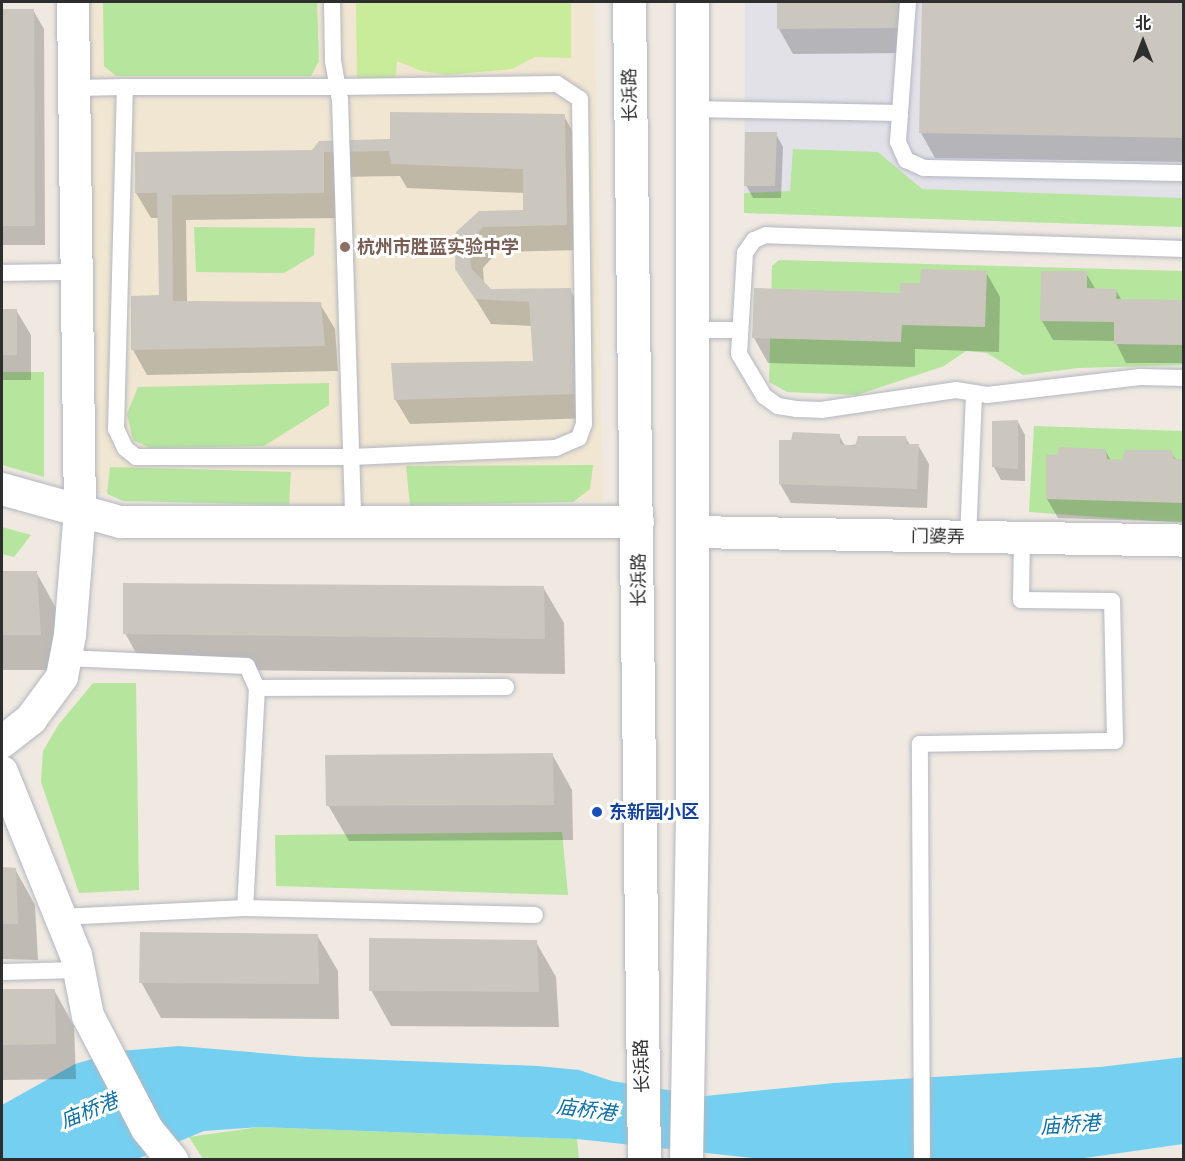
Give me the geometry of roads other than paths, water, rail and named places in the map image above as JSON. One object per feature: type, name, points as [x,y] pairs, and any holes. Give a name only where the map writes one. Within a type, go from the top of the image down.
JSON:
[{"type":"main road","name":"长浜路","points":[[628,2],[638,522],[644,1160]]},
{"type":"main road","points":[[686,1160],[692,532],[692,2]]},
{"type":"street","points":[[2,742],[31,719],[62,677],[80,512],[73,2]]},
{"type":"street","points":[[2,489],[120,522],[638,522]]},
{"type":"street","name":"门婆弄","points":[[692,532],[1184,541]]},
{"type":"street","points":[[2,772],[61,917],[79,970],[88,1016],[147,1129],[172,1160]]},
{"type":"lane","points":[[332,2],[333,61],[338,87],[353,522]]},
{"type":"lane","points":[[908,2],[898,142],[906,160],[924,168],[1184,173]]},
{"type":"lane","points":[[74,88],[125,87],[338,87],[557,84],[580,99],[584,424],[579,438],[556,448],[351,457],[136,457],[125,448],[116,429],[125,87]]},
{"type":"lane","points":[[692,109],[900,112]]},
{"type":"lane","points":[[1184,249],[766,235],[754,240],[745,253],[739,354],[764,396],[778,406],[820,410],[926,393],[987,395],[1140,377],[1184,378]]},
{"type":"lane","points":[[2,273],[77,272]]},
{"type":"lane","points":[[692,330],[740,330]]},
{"type":"lane","points":[[968,538],[974,393]]},
{"type":"lane","points":[[922,1160],[924,1003],[920,744],[1115,741],[1112,601],[1021,600],[1022,538]]},
{"type":"lane","points":[[65,658],[247,666],[257,688],[245,908]]},
{"type":"lane","points":[[257,688],[506,687]]},
{"type":"lane","points":[[61,917],[245,908],[535,915]]},
{"type":"lane","points":[[2,972],[79,970]]},
{"type":"water","name":"庙桥港","points":[[179,1046],[307,1057],[538,1066],[579,1070],[612,1081],[705,1096],[834,1083],[1100,1067],[1184,1057],[1183,1144],[1071,1160],[770,1160],[577,1139],[260,1127],[204,1131],[137,1159],[2,1159],[2,1105],[75,1064],[120,1051]]},
{"type":"place","name":"杭州市胜蓝实验中学","points":[[345,247]]},
{"type":"place","name":"东新园小区","points":[[597,812]]}]
